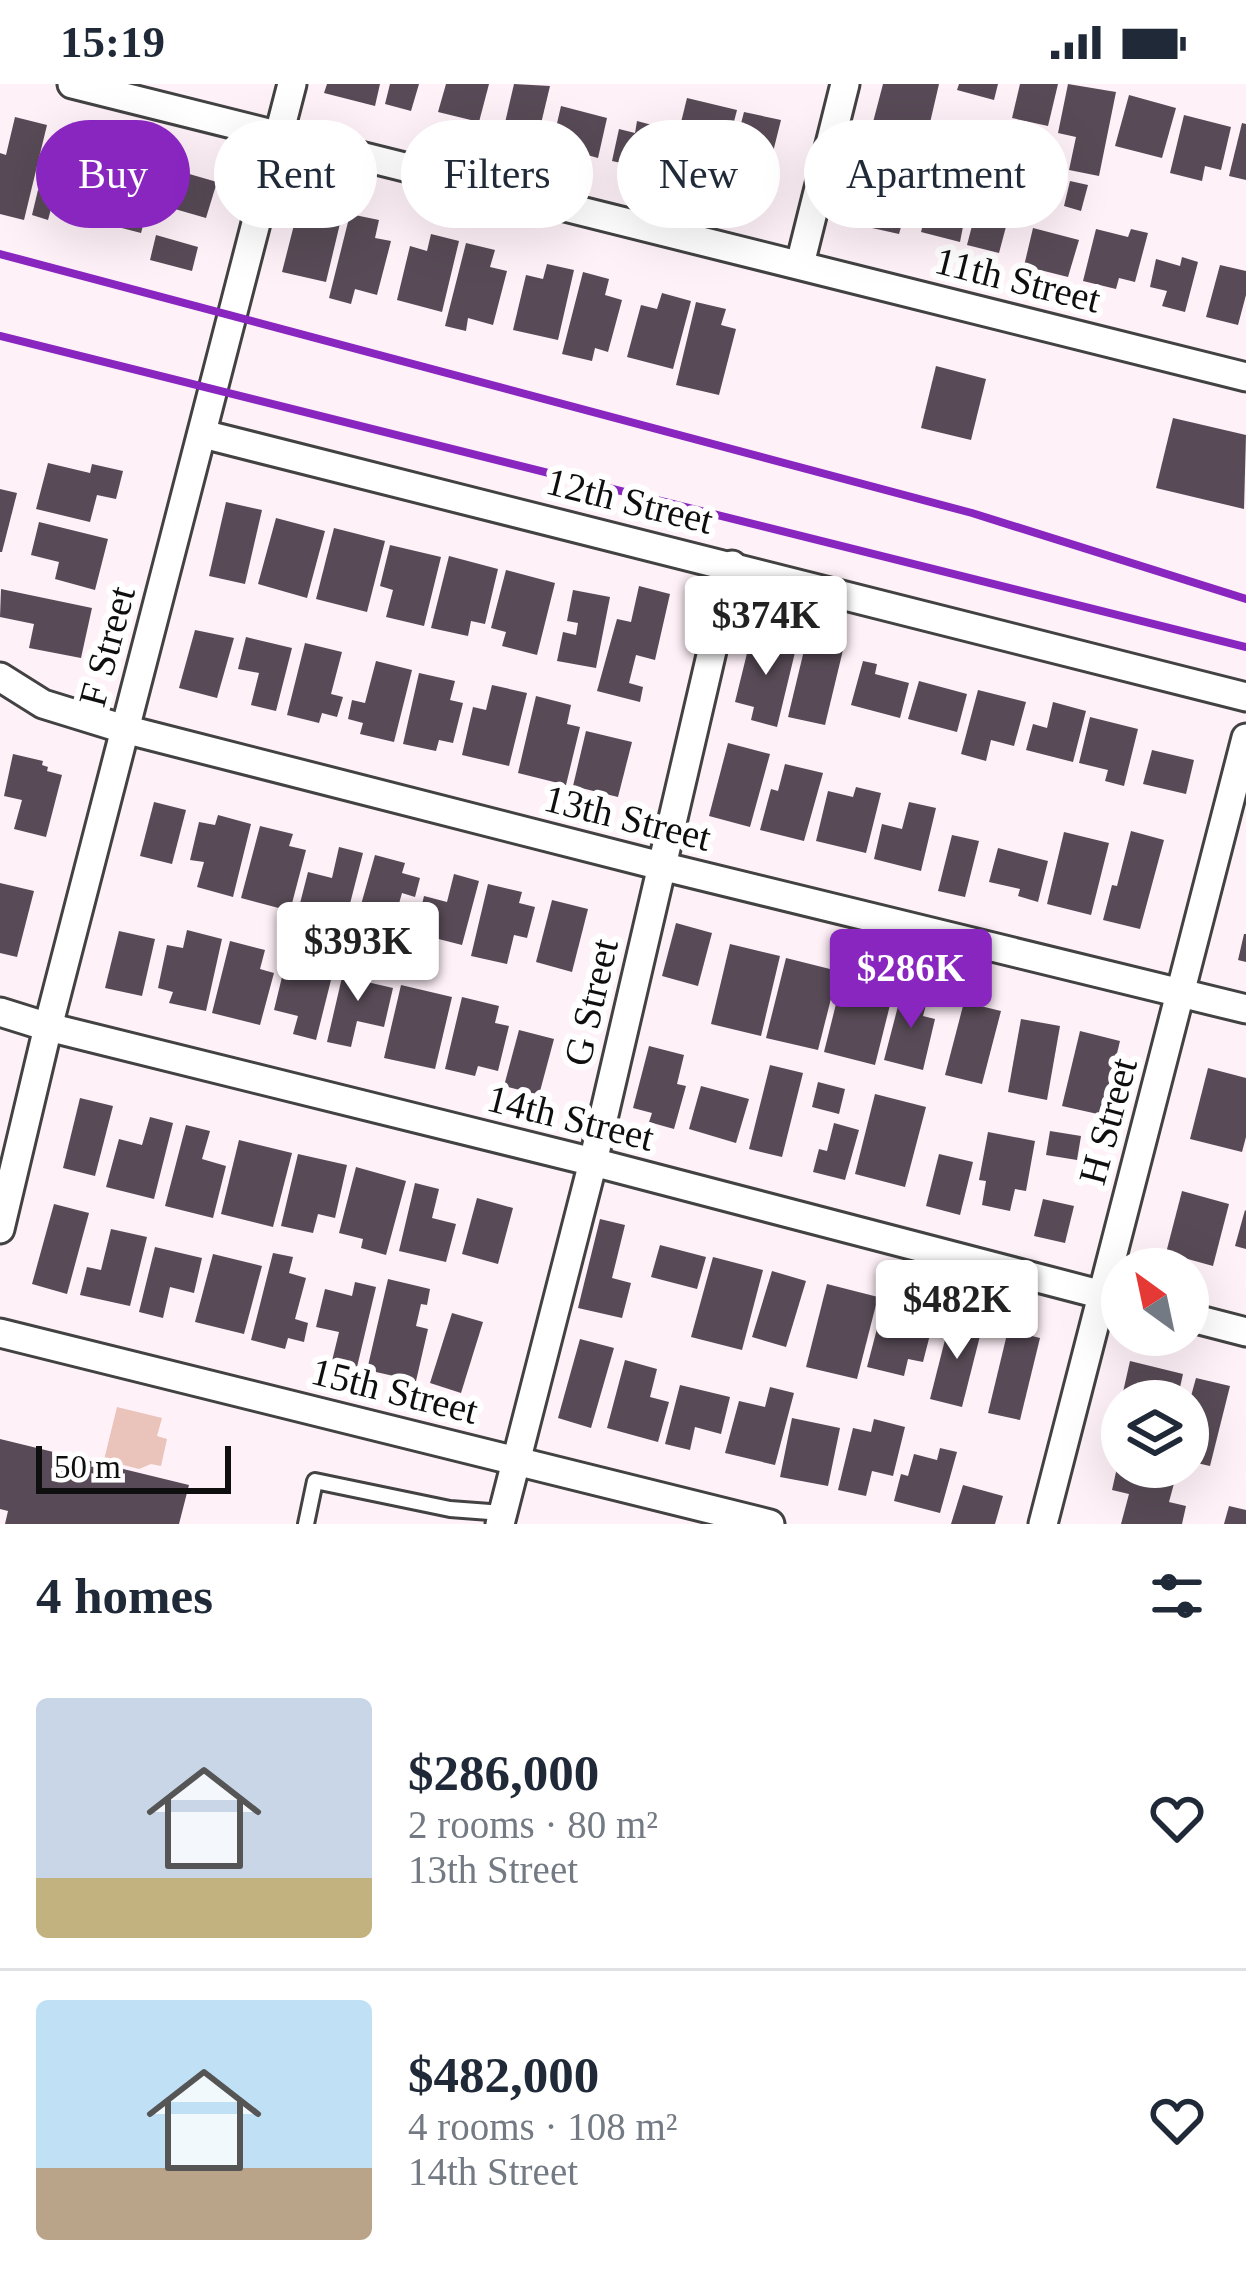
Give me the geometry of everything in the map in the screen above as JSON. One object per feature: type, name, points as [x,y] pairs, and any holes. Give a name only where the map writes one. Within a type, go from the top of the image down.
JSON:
[{"type":"street","name":"11th Street","points":[[72,84],[215,120]]},
{"type":"street","name":"F Street","points":[[283,120],[292,84]]},
{"type":"street","points":[[800,264],[845,84]]},
{"type":"street","name":"11th Street","points":[[377,160],[1246,377]]},
{"type":"street","name":"F Street","points":[[0,1229],[256,228]]},
{"type":"street","name":"12th Street","points":[[203,434],[1246,697]]},
{"type":"street","name":"G Street","points":[[501,1519],[593,1162],[732,565]]},
{"type":"street","name":"13th Street","points":[[0,677],[44,704],[124,729],[1246,1009]]},
{"type":"street","name":"H Street","points":[[1123,1248],[1246,738]]},
{"type":"street","name":"14th Street","points":[[0,1012],[1101,1294]]},
{"type":"street","points":[[1209,1322],[1246,1332]]},
{"type":"street","name":"15th Street","points":[[0,1333],[770,1524]]},
{"type":"street","name":"H Street","points":[[1043,1524],[1101,1333]]},
{"type":"lane","points":[[305,1524],[315,1480],[501,1519]]},
{"type":"shaded area","points":[[117,1407],[162,1418],[157,1436],[167,1439],[161,1466],[139,1469],[104,1460]]},
{"type":"building","points":[[327,84],[380,84],[375,106],[324,93]]},
{"type":"building","points":[[390,84],[419,84],[411,111],[385,104]]},
{"type":"building","points":[[446,84],[489,84],[480,120],[438,112]]},
{"type":"building","points":[[514,84],[550,86],[542,120],[506,120]]},
{"type":"building","points":[[883,84],[939,84],[931,120],[874,120]]},
{"type":"building","points":[[959,84],[998,84],[994,100],[957,90]]},
{"type":"building","points":[[1020,84],[1058,84],[1049,120],[1012,118]]},
{"type":"building","points":[[1068,84],[1116,92],[1099,176],[1069,170],[1076,137],[1068,135],[1068,120],[1061,120]]},
{"type":"building","points":[[1129,95],[1176,108],[1162,158],[1115,146]]},
{"type":"building","points":[[687,98],[737,110],[734,120],[682,120]]},
{"type":"building","points":[[561,106],[607,118],[598,158],[593,157],[593,120],[558,120]]},
{"type":"building","points":[[744,112],[781,120],[780,124],[780,120],[742,120]]},
{"type":"building","points":[[1184,115],[1231,127],[1221,170],[1205,166],[1202,181],[1170,173]]},
{"type":"building","points":[[15,117],[36,122],[36,170],[24,220],[0,214],[0,153],[6,155]]},
{"type":"building","points":[[1242,123],[1246,124],[1246,180],[1229,176]]},
{"type":"building","points":[[190,174],[214,181],[206,218],[190,213]]},
{"type":"building","points":[[1070,181],[1088,185],[1081,211],[1068,207]]},
{"type":"building","points":[[379,220],[375,238],[391,241],[377,295],[355,289],[351,304],[329,298],[346,228],[377,228]]},
{"type":"building","points":[[293,228],[339,228],[326,282],[282,272]]},
{"type":"building","points":[[922,228],[963,228],[960,242],[921,232]]},
{"type":"building","points":[[971,228],[1006,228],[999,253],[967,245]]},
{"type":"building","points":[[1033,228],[1079,240],[1068,277],[1024,266]]},
{"type":"building","points":[[1096,229],[1128,237],[1131,229],[1148,233],[1135,282],[1119,278],[1116,289],[1083,281]]},
{"type":"building","points":[[431,234],[459,241],[442,312],[397,300],[410,246],[427,251]]},
{"type":"building","points":[[156,235],[198,247],[192,271],[150,260]]},
{"type":"building","points":[[466,243],[495,250],[490,267],[507,271],[493,325],[468,318],[466,331],[445,326]]},
{"type":"building","points":[[1182,257],[1198,262],[1185,312],[1162,306],[1167,291],[1150,287],[1156,259],[1180,266]]},
{"type":"building","points":[[547,264],[574,270],[558,340],[513,330],[526,275],[543,279]]},
{"type":"building","points":[[1220,265],[1246,271],[1238,325],[1206,317]]},
{"type":"building","points":[[583,272],[609,279],[605,295],[622,300],[608,352],[595,348],[592,361],[562,354]]},
{"type":"building","points":[[662,293],[691,301],[673,369],[627,357],[641,305],[657,309]]},
{"type":"building","points":[[696,302],[726,309],[721,325],[736,329],[719,395],[676,385]]},
{"type":"building","points":[[936,366],[986,379],[971,440],[921,428]]},
{"type":"building","points":[[1173,418],[1246,435],[1244,509],[1156,488]]},
{"type":"building","points":[[48,463],[90,473],[92,464],[123,471],[116,499],[97,495],[90,522],[36,509]]},
{"type":"building","points":[[0,489],[17,493],[2,552],[0,552]]},
{"type":"building","points":[[226,502],[262,510],[245,584],[209,576]]},
{"type":"building","points":[[276,518],[325,531],[307,598],[258,584]]},
{"type":"building","points":[[39,522],[108,539],[95,590],[55,579],[59,562],[31,555]]},
{"type":"building","points":[[334,528],[385,541],[367,612],[316,599]]},
{"type":"building","points":[[390,545],[441,557],[424,626],[386,617],[393,590],[380,586]]},
{"type":"building","points":[[449,556],[498,569],[485,624],[471,621],[468,636],[431,628]]},
{"type":"building","points":[[506,570],[555,583],[537,655],[502,646],[506,632],[491,628]]},
{"type":"building","points":[[639,586],[670,594],[655,660],[636,655],[629,683],[643,687],[640,702],[597,691],[617,619],[631,622]]},
{"type":"building","points":[[1,589],[92,608],[81,658],[29,648],[34,624],[0,617]]},
{"type":"building","points":[[573,590],[610,597],[596,668],[557,661],[563,632],[576,635],[578,623],[567,621]]},
{"type":"building","points":[[195,630],[234,638],[217,698],[179,688]]},
{"type":"building","points":[[752,633],[797,644],[777,727],[751,720],[754,707],[735,702]]},
{"type":"building","points":[[246,637],[292,648],[276,711],[251,705],[259,673],[238,669]]},
{"type":"building","points":[[806,642],[843,650],[825,725],[788,717]]},
{"type":"building","points":[[305,643],[342,652],[331,694],[343,697],[337,717],[322,713],[319,723],[287,715]]},
{"type":"building","points":[[376,661],[412,670],[394,742],[360,734],[363,723],[348,719],[352,700],[365,703]]},
{"type":"building","points":[[863,661],[877,664],[875,674],[909,683],[900,718],[851,705]]},
{"type":"building","points":[[419,673],[455,681],[450,700],[463,703],[453,743],[439,740],[436,751],[403,744]]},
{"type":"building","points":[[919,681],[967,694],[957,732],[908,719]]},
{"type":"building","points":[[492,685],[527,693],[509,766],[462,755],[473,707],[486,710]]},
{"type":"building","points":[[978,690],[1026,702],[1014,746],[991,740],[986,761],[961,754]]},
{"type":"building","points":[[536,696],[571,705],[567,724],[580,727],[566,785],[518,773]]},
{"type":"building","points":[[1053,702],[1086,711],[1073,762],[1026,750],[1033,724],[1047,728]]},
{"type":"building","points":[[1090,717],[1138,729],[1124,786],[1105,781],[1108,770],[1079,763]]},
{"type":"building","points":[[586,731],[632,742],[618,797],[573,786]]},
{"type":"building","points":[[728,743],[770,754],[750,827],[709,816]]},
{"type":"building","points":[[1152,750],[1194,760],[1186,794],[1143,784]]},
{"type":"building","points":[[13,754],[43,761],[47,771],[62,775],[46,837],[14,829],[22,800],[4,796]]},
{"type":"building","points":[[785,764],[823,773],[804,841],[760,830],[771,789],[778,791]]},
{"type":"building","points":[[856,787],[881,793],[866,853],[816,841],[828,791],[853,797]]},
{"type":"building","points":[[154,802],[186,810],[172,864],[140,856]]},
{"type":"building","points":[[909,802],[936,808],[921,871],[874,859],[882,824],[902,829]]},
{"type":"building","points":[[218,815],[251,824],[233,897],[197,887],[204,862],[190,860],[199,822],[215,825]]},
{"type":"building","points":[[260,826],[293,834],[289,846],[306,850],[290,911],[241,898]]},
{"type":"building","points":[[1131,831],[1164,840],[1140,929],[1103,920]]},
{"type":"building","points":[[1064,832],[1109,843],[1091,915],[1047,904]]},
{"type":"building","points":[[952,835],[979,841],[965,897],[938,891]]},
{"type":"building","points":[[339,847],[363,853],[343,931],[296,919],[308,872],[332,878]]},
{"type":"building","points":[[998,848],[1048,861],[1038,902],[1018,896],[1020,889],[989,882]]},
{"type":"building","points":[[375,855],[405,863],[402,873],[420,878],[415,897],[402,893],[390,935],[355,926]]},
{"type":"building","points":[[454,874],[479,881],[462,945],[415,933],[424,896],[447,902]]},
{"type":"building","points":[[0,883],[34,891],[17,957],[0,953]]},
{"type":"building","points":[[488,884],[522,892],[519,903],[535,907],[527,938],[514,935],[507,964],[471,956]]},
{"type":"building","points":[[552,900],[588,909],[572,972],[536,962]]},
{"type":"building","points":[[676,923],[712,933],[698,986],[662,976]]},
{"type":"building","points":[[187,930],[222,939],[206,1011],[169,1003],[173,992],[158,988],[167,945],[183,948]]},
{"type":"building","points":[[119,931],[155,939],[142,996],[105,988]]},
{"type":"building","points":[[1246,934],[1246,962],[1238,960]]},
{"type":"building","points":[[230,941],[265,950],[260,969],[274,973],[260,1025],[212,1013]]},
{"type":"building","points":[[730,944],[780,956],[761,1036],[711,1024]]},
{"type":"building","points":[[288,952],[335,964],[316,1040],[293,1034],[298,1016],[274,1010]]},
{"type":"building","points":[[786,958],[838,971],[818,1050],[766,1038]]},
{"type":"building","points":[[346,960],[370,965],[367,982],[393,988],[384,1027],[357,1021],[351,1047],[327,1042]]},
{"type":"building","points":[[844,972],[895,985],[875,1065],[824,1052]]},
{"type":"building","points":[[401,985],[452,997],[435,1069],[384,1058]]},
{"type":"building","points":[[903,987],[929,994],[923,1016],[935,1019],[923,1070],[884,1060]]},
{"type":"building","points":[[462,997],[499,1006],[495,1023],[509,1026],[498,1071],[478,1066],[475,1076],[445,1069]]},
{"type":"building","points":[[964,1002],[1001,1011],[982,1084],[945,1075]]},
{"type":"building","points":[[1021,1019],[1060,1026],[1047,1100],[1008,1092]]},
{"type":"building","points":[[519,1030],[554,1039],[539,1095],[504,1086]]},
{"type":"building","points":[[1080,1031],[1120,1041],[1102,1115],[1062,1106]]},
{"type":"building","points":[[649,1046],[684,1055],[677,1084],[686,1086],[674,1129],[649,1122],[652,1113],[633,1108]]},
{"type":"building","points":[[770,1065],[803,1073],[782,1157],[749,1149]]},
{"type":"building","points":[[1208,1068],[1246,1078],[1242,1152],[1190,1139]]},
{"type":"building","points":[[818,1082],[845,1089],[839,1114],[812,1107]]},
{"type":"building","points":[[701,1086],[749,1099],[736,1143],[689,1129]]},
{"type":"building","points":[[875,1094],[926,1107],[905,1187],[855,1174]]},
{"type":"building","points":[[80,1098],[113,1106],[95,1176],[63,1168]]},
{"type":"building","points":[[150,1117],[173,1123],[154,1199],[106,1187],[119,1139],[142,1145]]},
{"type":"building","points":[[834,1123],[859,1130],[845,1180],[813,1172],[819,1149],[827,1151]]},
{"type":"building","points":[[186,1125],[210,1131],[202,1159],[226,1166],[213,1218],[165,1206]]},
{"type":"building","points":[[1050,1131],[1081,1136],[1077,1160],[1046,1155]]},
{"type":"building","points":[[988,1132],[1035,1141],[1026,1191],[1015,1189],[1010,1211],[982,1205],[986,1181],[979,1180]]},
{"type":"building","points":[[239,1140],[292,1153],[273,1227],[221,1214]]},
{"type":"building","points":[[298,1154],[347,1165],[335,1218],[318,1214],[313,1233],[281,1226]]},
{"type":"building","points":[[939,1154],[973,1162],[960,1215],[926,1206]]},
{"type":"building","points":[[356,1167],[406,1181],[386,1255],[361,1248],[363,1239],[339,1233]]},
{"type":"building","points":[[415,1183],[439,1189],[432,1218],[456,1224],[446,1262],[399,1251]]},
{"type":"building","points":[[1182,1191],[1229,1204],[1213,1266],[1209,1265],[1209,1248],[1167,1248]]},
{"type":"building","points":[[477,1198],[513,1208],[498,1264],[462,1254]]},
{"type":"building","points":[[1043,1199],[1074,1206],[1065,1243],[1034,1236]]},
{"type":"building","points":[[54,1204],[89,1213],[67,1294],[32,1284]]},
{"type":"building","points":[[1246,1211],[1246,1249],[1235,1246]]},
{"type":"building","points":[[600,1219],[625,1225],[612,1278],[631,1283],[622,1318],[578,1308]]},
{"type":"building","points":[[111,1229],[147,1237],[130,1306],[80,1295],[87,1267],[101,1270]]},
{"type":"building","points":[[660,1245],[706,1257],[697,1289],[651,1277]]},
{"type":"building","points":[[155,1247],[202,1258],[194,1293],[170,1287],[163,1318],[139,1312]]},
{"type":"building","points":[[273,1253],[293,1257],[289,1273],[306,1278],[295,1319],[308,1323],[304,1342],[288,1338],[285,1349],[251,1340]]},
{"type":"building","points":[[213,1254],[262,1266],[244,1334],[195,1322]]},
{"type":"building","points":[[713,1257],[763,1270],[742,1350],[691,1337]]},
{"type":"building","points":[[772,1271],[806,1281],[786,1347],[752,1337]]},
{"type":"building","points":[[388,1279],[430,1289],[416,1326],[428,1329],[416,1381],[367,1370]]},
{"type":"building","points":[[355,1282],[376,1287],[357,1367],[332,1361],[339,1332],[316,1327],[325,1289],[352,1296]]},
{"type":"building","points":[[827,1284],[878,1297],[857,1379],[806,1367]]},
{"type":"building","points":[[884,1302],[935,1315],[923,1362],[908,1359],[904,1376],[867,1367]]},
{"type":"building","points":[[452,1313],[483,1322],[461,1393],[430,1383]]},
{"type":"building","points":[[951,1316],[983,1324],[962,1407],[930,1399]]},
{"type":"building","points":[[1008,1330],[1040,1338],[1020,1420],[988,1413]]},
{"type":"building","points":[[580,1339],[614,1348],[591,1428],[558,1418]]},
{"type":"building","points":[[625,1360],[657,1369],[650,1397],[669,1402],[658,1442],[607,1428]]},
{"type":"building","points":[[1130,1361],[1183,1374],[1182,1380],[1126,1380]]},
{"type":"building","points":[[1209,1381],[1230,1386],[1209,1466]]},
{"type":"building","points":[[680,1385],[730,1397],[721,1434],[695,1427],[690,1450],[665,1444]]},
{"type":"building","points":[[770,1387],[794,1393],[775,1465],[725,1453],[739,1401],[765,1407]]},
{"type":"building","points":[[792,1418],[840,1428],[828,1486],[780,1477]]},
{"type":"building","points":[[874,1419],[905,1427],[893,1476],[872,1471],[866,1496],[838,1490],[853,1428],[871,1432]]},
{"type":"building","points":[[0,1439],[189,1485],[179,1524],[5,1524],[8,1511],[0,1509]]},
{"type":"building","points":[[940,1448],[957,1452],[940,1513],[894,1501],[901,1474],[908,1476],[914,1454],[937,1460]]},
{"type":"building","points":[[963,1485],[1003,1496],[995,1524],[951,1524]]},
{"type":"building","points":[[1173,1488],[1169,1502],[1186,1506],[1182,1524],[1121,1524],[1129,1494],[1112,1490]]},
{"type":"building","points":[[1229,1506],[1246,1510],[1246,1524],[1224,1524]]},
{"type":"railway","points":[[0,254],[972,513],[1246,599]]},
{"type":"railway","points":[[0,336],[1246,647]]}]
